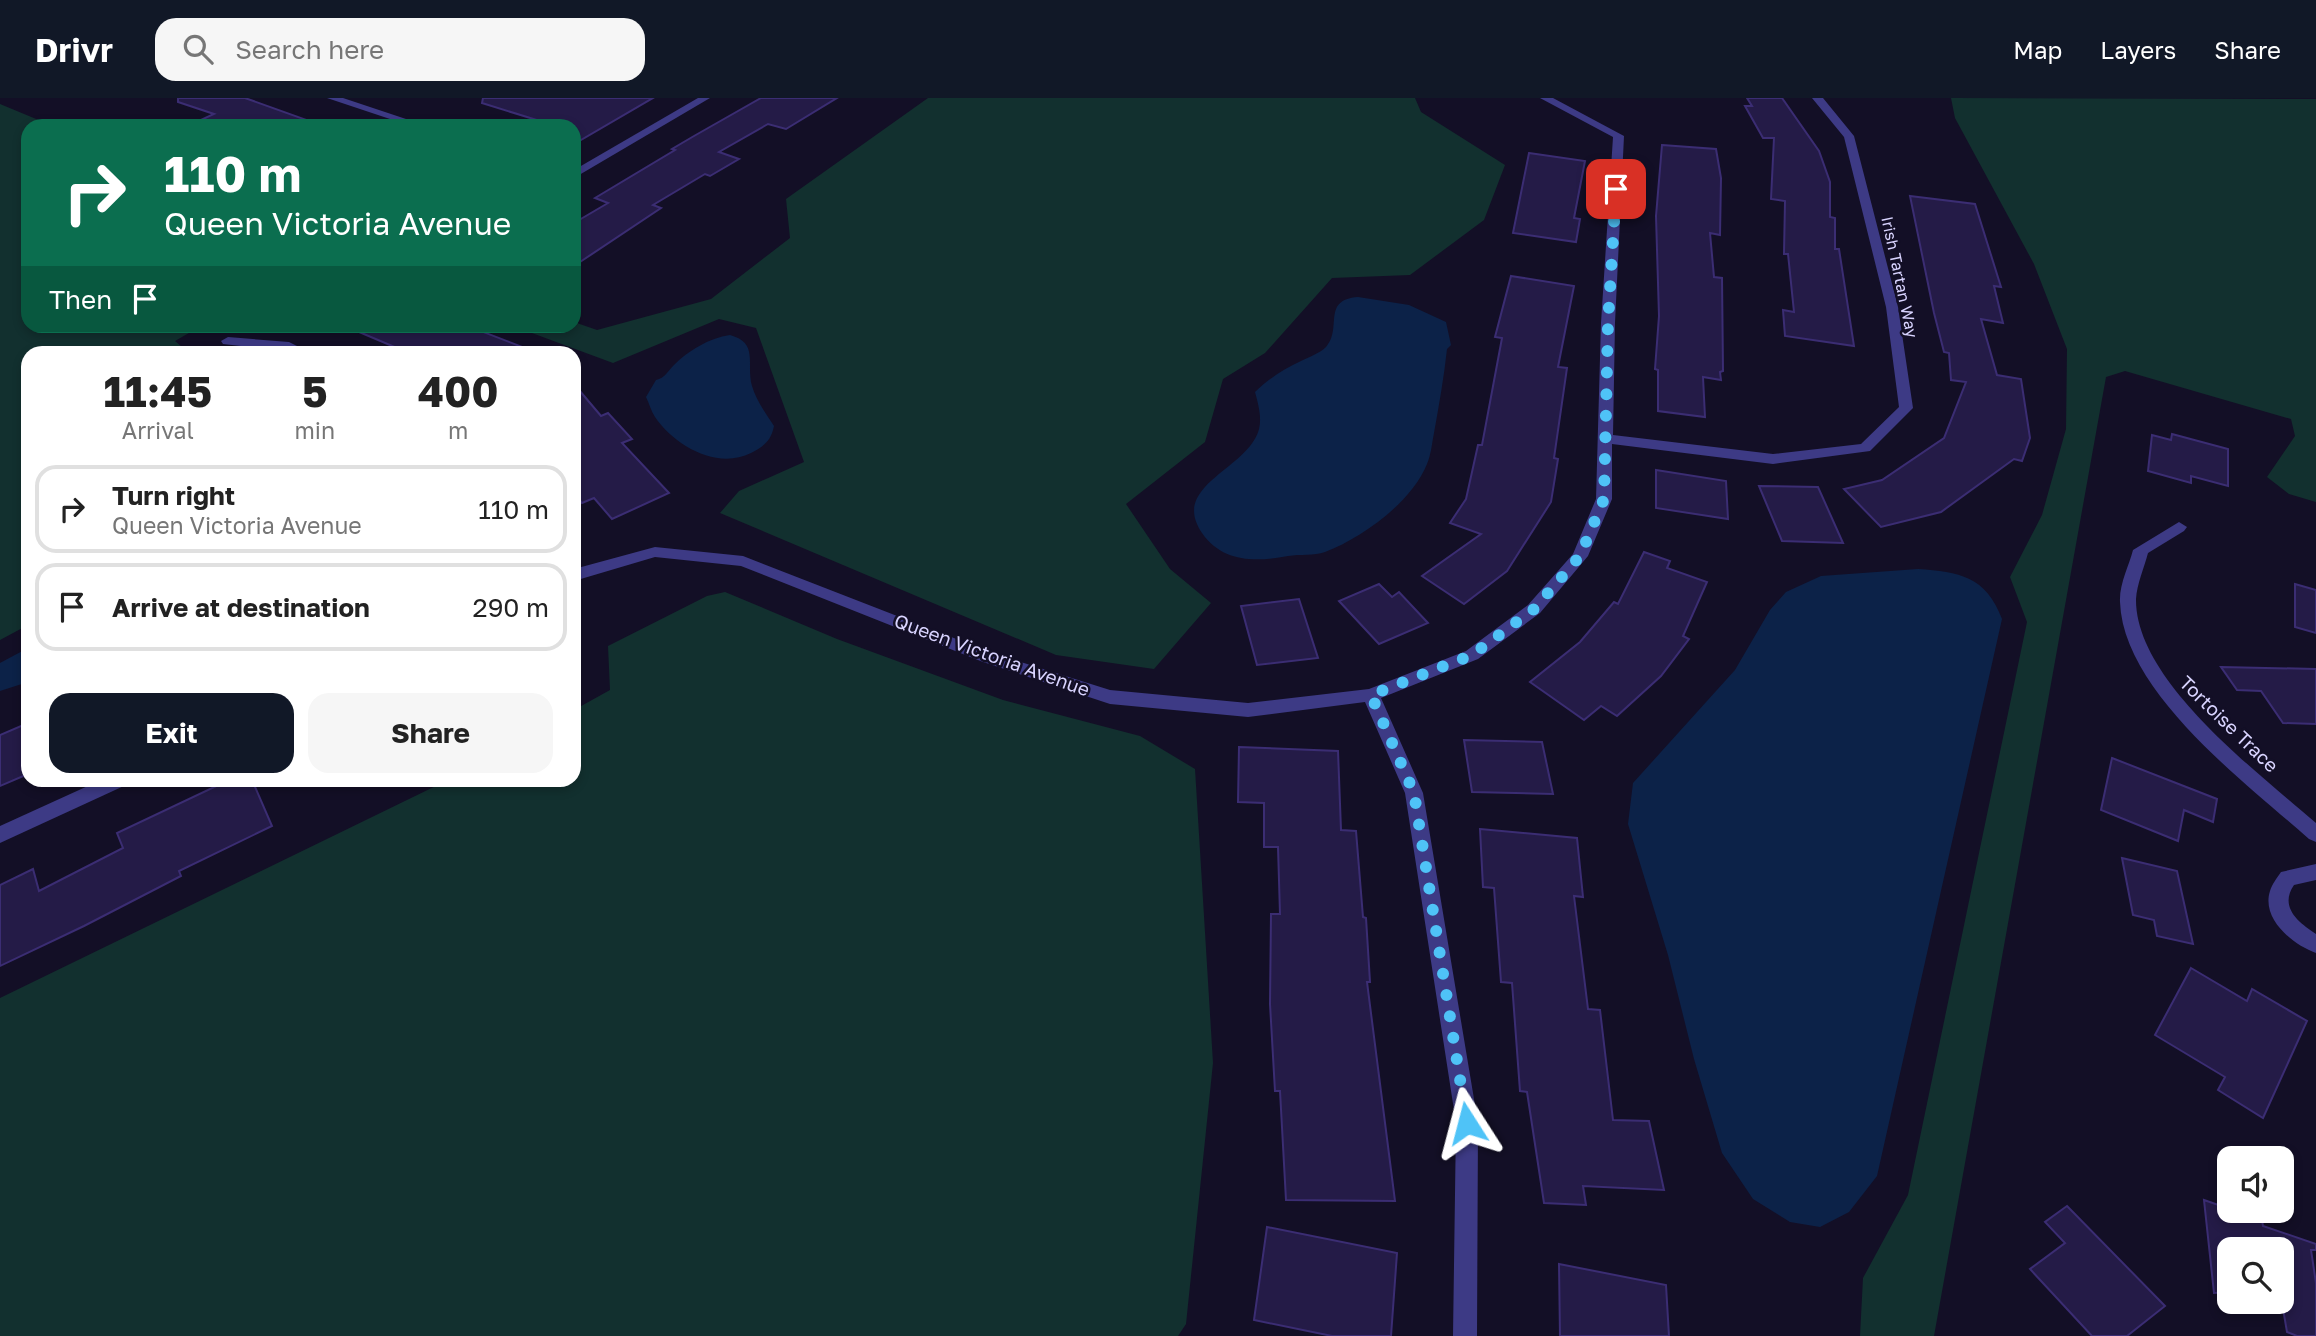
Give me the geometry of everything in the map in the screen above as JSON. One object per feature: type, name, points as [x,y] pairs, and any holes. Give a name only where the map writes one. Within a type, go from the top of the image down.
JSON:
[{"type":"street","points":[[332,98],[400,119]]},
{"type":"street","points":[[581,170],[705,98]]},
{"type":"street","name":"Queen Victoria Avenue","points":[[581,573],[655,552],[743,561],[989,658],[1110,697],[1248,710],[1371,695],[1472,655],[1534,609],[1580,556],[1604,499],[1604,438],[1619,136],[1545,98]]},
{"type":"street","name":"Irish Tartan Way","points":[[1604,438],[1773,459],[1865,448],[1906,408],[1892,307],[1849,136],[1817,98]]},
{"type":"street","points":[[228,341],[289,346]]},
{"type":"street","name":"Tortoise Trace","points":[[2179,527],[2141,550],[2128,602],[2131,629],[2143,657],[2160,685],[2183,713],[2316,834]]},
{"type":"street","points":[[1371,695],[1414,793],[1467,1123],[1465,1336]]},
{"type":"street","points":[[0,835],[105,787]]},
{"type":"street","points":[[2316,872],[2288,878],[2278,893],[2281,915],[2300,935],[2316,944]]},
{"type":"green space","points":[[928,98],[1415,98],[1421,112],[1505,165],[1484,220],[1410,275],[1332,278],[1265,353],[1223,379],[1205,442],[1126,504],[1170,569],[1211,603],[1154,669],[1056,655],[720,513],[739,491],[804,462],[756,328],[719,319],[613,363],[581,351],[581,346],[567,346],[532,333],[581,333],[581,324],[597,330],[711,299],[790,238],[786,199]]},
{"type":"green space","points":[[1951,98],[2316,99],[2316,502],[2289,494],[2267,477],[2295,436],[2291,419],[2125,371],[2106,377],[1934,1336],[1860,1336],[1863,1278],[1908,1195],[2027,622],[2010,577],[2042,515],[2066,429],[2067,349],[2034,264],[1955,118]]},
{"type":"green space","points":[[0,104],[36,119],[21,119],[21,333],[189,333],[175,341],[181,346],[21,346],[21,629],[0,640]]},
{"type":"green space","points":[[725,592],[837,639],[1003,700],[1140,736],[1195,769],[1213,1063],[1186,1324],[1178,1336],[0,1336],[0,998],[434,787],[581,787],[581,706],[610,690],[608,646],[707,596]]},
{"type":"water","points":[[1358,297],[1409,305],[1446,322],[1451,345],[1447,349],[1430,453],[1420,478],[1398,505],[1370,528],[1325,552],[1252,559],[1230,555],[1220,550],[1202,533],[1195,516],[1196,502],[1214,478],[1252,443],[1260,420],[1255,392],[1276,375],[1326,347],[1331,340],[1336,309],[1347,299]]},
{"type":"water","points":[[730,335],[745,343],[748,349],[752,386],[774,426],[769,439],[760,448],[738,458],[724,459],[711,457],[685,446],[663,428],[646,397],[656,380],[686,355],[707,342]]},
{"type":"water","points":[[1918,569],[1946,572],[1969,579],[1988,593],[2002,619],[1877,1176],[1849,1212],[1820,1227],[1790,1222],[1753,1199],[1722,1153],[1694,1059],[1668,955],[1628,824],[1633,783],[1735,670],[1770,610],[1786,592],[1821,576]]},
{"type":"water","points":[[21,652],[21,684],[0,691],[0,663]]},
{"type":"building","points":[[178,98],[245,98],[304,119],[203,119],[214,114],[178,102]]},
{"type":"building","points":[[483,98],[653,98],[581,140],[581,119],[533,119],[482,103]]},
{"type":"building","points":[[761,98],[837,98],[786,129],[768,124],[719,152],[739,159],[710,176],[705,174],[653,205],[661,208],[581,261],[581,219],[608,203],[595,198],[675,150],[672,149]]},
{"type":"building","points":[[1747,98],[1782,98],[1819,151],[1830,182],[1830,217],[1835,218],[1835,249],[1839,249],[1854,346],[1785,336],[1783,310],[1794,312],[1788,254],[1784,254],[1785,201],[1771,199],[1774,138],[1763,138],[1745,106],[1752,106]]},
{"type":"building","points":[[1662,145],[1716,149],[1721,178],[1720,235],[1710,233],[1714,277],[1722,278],[1723,371],[1720,372],[1721,380],[1703,377],[1705,417],[1658,411],[1658,370],[1655,369],[1659,316],[1656,216]]},
{"type":"building","points":[[1529,153],[1585,161],[1574,218],[1580,219],[1576,242],[1513,233]]},
{"type":"building","points":[[1910,196],[1975,204],[2001,287],[1994,286],[2003,323],[1981,319],[1997,375],[2021,379],[2030,438],[2022,461],[2014,459],[1941,512],[1881,527],[1844,489],[1882,480],[1944,438],[1966,382],[1951,380],[1949,353],[1944,352],[1934,313]]},
{"type":"building","points":[[1511,276],[1574,286],[1558,367],[1567,368],[1554,458],[1558,459],[1551,502],[1507,571],[1464,604],[1422,576],[1481,534],[1450,523],[1466,499],[1478,445],[1482,445],[1502,338],[1495,337]]},
{"type":"building","points":[[362,333],[486,333],[520,346],[392,346]]},
{"type":"building","points":[[581,392],[601,416],[608,413],[632,439],[622,443],[669,493],[612,519],[594,498],[582,503]]},
{"type":"building","points":[[2172,434],[2228,449],[2228,486],[2191,476],[2191,483],[2148,471],[2152,435],[2171,440]]},
{"type":"building","points":[[1656,470],[1726,481],[1728,519],[1656,508]]},
{"type":"building","points":[[1759,486],[1818,487],[1843,543],[1782,541]]},
{"type":"building","points":[[1644,552],[1670,561],[1667,568],[1707,582],[1683,636],[1689,639],[1661,676],[1617,716],[1601,706],[1584,720],[1530,682],[1580,642],[1614,602],[1618,604]]},
{"type":"building","points":[[1379,584],[1392,597],[1399,592],[1428,623],[1379,644],[1339,601]]},
{"type":"building","points":[[2295,584],[2316,590],[2316,633],[2295,627]]},
{"type":"building","points":[[1299,599],[1318,658],[1257,665],[1241,606]]},
{"type":"building","points":[[2221,667],[2316,669],[2316,724],[2283,723],[2261,691],[2237,690]]},
{"type":"building","points":[[21,726],[21,777],[0,786],[0,735]]},
{"type":"building","points":[[1464,740],[1542,742],[1553,794],[1472,792]]},
{"type":"building","points":[[1239,747],[1338,751],[1341,830],[1356,831],[1363,917],[1366,918],[1370,982],[1367,982],[1395,1201],[1286,1200],[1280,1091],[1275,1091],[1270,1004],[1271,914],[1280,914],[1278,847],[1264,847],[1264,803],[1238,802]]},
{"type":"building","points":[[2112,758],[2217,799],[2213,822],[2184,810],[2178,841],[2101,810]]},
{"type":"building","points":[[214,787],[255,787],[272,826],[179,871],[181,876],[84,926],[0,966],[0,885],[33,869],[39,891],[123,848],[117,833]]},
{"type":"building","points":[[1480,829],[1577,838],[1583,897],[1574,896],[1588,1009],[1600,1010],[1613,1120],[1649,1121],[1664,1190],[1583,1186],[1586,1205],[1544,1203],[1527,1092],[1520,1091],[1512,983],[1501,982],[1494,888],[1483,887]]},
{"type":"building","points":[[2122,858],[2177,871],[2193,944],[2157,936],[2154,920],[2133,915]]},
{"type":"building","points":[[2191,968],[2247,1001],[2252,989],[2307,1021],[2263,1118],[2218,1090],[2225,1077],[2155,1035]]},
{"type":"building","points":[[2204,1200],[2217,1204],[2217,1223],[2262,1223],[2263,1226],[2316,1244],[2316,1250],[2311,1250],[2316,1283],[2316,1336],[2297,1336],[2287,1332],[2284,1314],[2294,1314],[2294,1237],[2217,1237],[2217,1293],[2214,1293]]},
{"type":"building","points":[[2067,1206],[2165,1306],[2127,1336],[2092,1336],[2030,1269],[2065,1243],[2045,1222]]},
{"type":"building","points":[[1267,1227],[1397,1253],[1391,1336],[1332,1336],[1254,1320]]},
{"type":"building","points":[[1559,1264],[1666,1285],[1669,1336],[1560,1336]]},
{"type":"route","points":[[1467,1123],[1414,793],[1371,695],[1472,655],[1534,609],[1580,556],[1604,499],[1608,323],[1616,189]]}]
